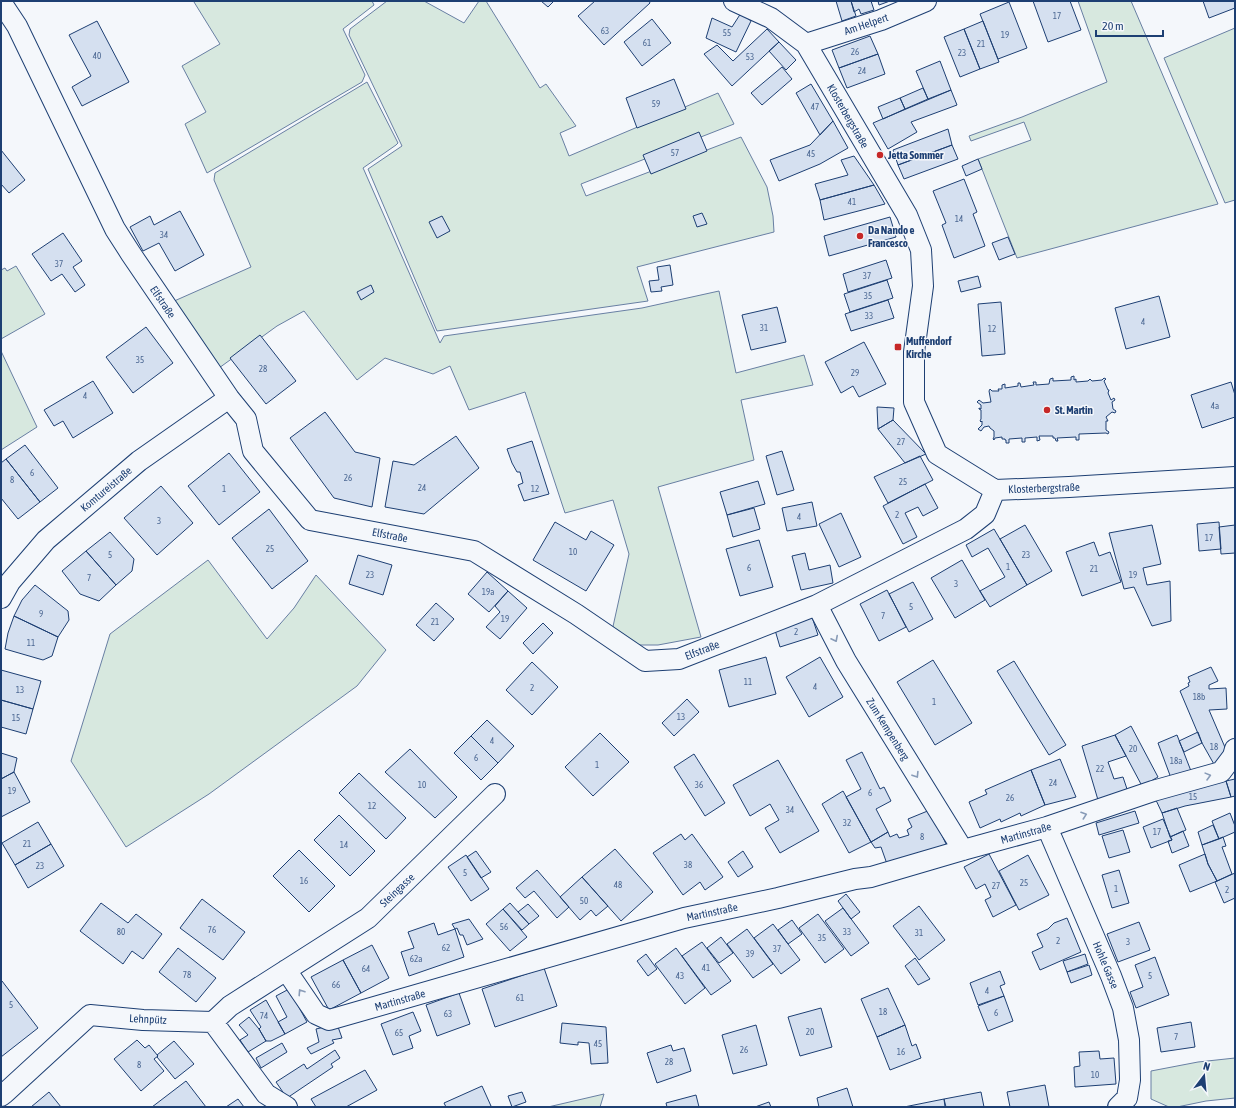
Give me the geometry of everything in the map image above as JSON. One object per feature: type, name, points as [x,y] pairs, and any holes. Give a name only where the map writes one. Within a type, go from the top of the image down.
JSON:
[{"type":"street","name":"Klosterbergstraße","points":[[734,1],[771,18],[806,44],[907,215],[922,250],[922,286],[914,352],[914,402],[937,454],[995,490],[1235,477]]},
{"type":"street","name":"Am Helpert","points":[[806,44],[881,20],[926,1]]},
{"type":"street","name":"Elfstraße","points":[[1,2],[16,26],[115,229],[228,398],[246,419],[253,451],[310,520],[474,551],[576,614],[645,661],[679,659],[817,605],[966,529],[985,514],[995,490]]},
{"type":"street","name":"Komtureistraße","points":[[1,598],[10,582],[46,540],[139,461],[228,398]]},
{"type":"street","name":"Zum Kempenberg","points":[[817,605],[846,661],[963,850]]},
{"type":"street","name":"Martinstraße","points":[[286,970],[316,1014],[329,1020],[684,918],[778,898],[855,879],[871,877],[1047,827],[1153,790],[1221,772],[1234,755]]},
{"type":"street","name":"Steingasse","points":[[286,970],[368,918],[495,794]]},
{"type":"street","name":"Hohle Gasse","points":[[1047,827],[1111,976],[1123,1008],[1129,1040],[1130,1080],[1127,1098],[1118,1107]]},
{"type":"street","points":[[286,970],[230,1006],[213,1022],[266,1094],[287,1107]]},
{"type":"street","name":"Lehnpütz","points":[[1,1096],[90,1015],[143,1020],[213,1022]]},
{"type":"shaded area","points":[[372,1],[374,5],[343,29],[365,75],[362,82],[207,173],[185,124],[206,112],[182,66],[220,44],[194,2]]},
{"type":"shaded area","points":[[387,1],[424,1],[464,23],[479,1],[486,1],[540,88],[546,84],[576,126],[560,133],[569,156],[718,93],[734,124],[581,184],[586,196],[741,137],[767,187],[773,216],[774,232],[637,267],[648,301],[437,331],[368,169],[402,146],[349,35],[350,29]]},
{"type":"shaded area","points":[[1078,1],[1131,1],[1218,204],[1017,258],[978,159],[1031,140],[1024,122],[971,141],[969,136],[1022,117],[1107,82]]},
{"type":"shaded area","points":[[1235,28],[1235,200],[1225,203],[1164,58]]},
{"type":"shaded area","points":[[367,82],[398,143],[363,168],[440,343],[444,336],[642,308],[719,291],[736,373],[804,355],[813,385],[741,400],[754,460],[658,487],[701,637],[658,645],[632,645],[612,631],[629,554],[613,500],[565,513],[525,392],[469,410],[450,366],[433,374],[385,358],[357,380],[304,311],[277,326],[219,368],[172,302],[251,267],[214,180],[215,173]]},
{"type":"shaded area","points":[[16,266],[45,314],[1,339],[1,270],[5,268],[7,271]]},
{"type":"shaded area","points":[[1,351],[37,427],[1,450]]},
{"type":"shaded area","points":[[208,560],[267,639],[294,608],[316,575],[386,650],[357,686],[209,794],[126,847],[71,761],[110,634]]},
{"type":"shaded area","points":[[1235,1058],[1235,1098],[1206,1101],[1177,1107],[1169,1107],[1151,1099],[1151,1071],[1198,1062]]},
{"type":"shaded area","points":[[604,1094],[600,1107],[548,1107]]},
{"type":"building","points":[[541,1],[554,1],[548,7]]},
{"type":"building","points":[[595,1],[649,1],[650,3],[604,45],[578,16]]},
{"type":"building","points":[[836,1],[851,1],[856,16],[842,21]]},
{"type":"building","points":[[851,1],[871,1],[874,10],[861,14],[859,9],[854,12]]},
{"type":"building","points":[[878,1],[890,1],[879,5]]},
{"type":"building","points":[[1033,1],[1070,1],[1081,30],[1048,42]]},
{"type":"building","points":[[1203,1],[1235,1],[1235,8],[1209,18]]},
{"type":"building","points":[[1009,2],[1027,48],[998,59],[980,14]]},
{"type":"building","points":[[741,13],[751,21],[736,52],[706,38],[712,18],[732,27]]},
{"type":"building","points":[[652,19],[671,43],[642,66],[624,42]]},
{"type":"building","points":[[97,21],[129,82],[82,106],[72,87],[91,76],[69,35]]},
{"type":"building","points":[[983,21],[999,62],[980,69],[964,29]]},
{"type":"building","points":[[767,29],[779,42],[732,86],[704,54],[717,45],[733,61]]},
{"type":"building","points":[[964,29],[980,69],[960,77],[944,37]]},
{"type":"building","points":[[870,36],[878,54],[839,68],[832,50]]},
{"type":"building","points":[[779,42],[796,60],[786,70],[769,51]]},
{"type":"building","points":[[878,54],[885,74],[847,88],[839,68]]},
{"type":"building","points":[[940,61],[951,90],[928,99],[916,71]]},
{"type":"building","points":[[782,67],[792,79],[762,105],[751,93]]},
{"type":"building","points":[[674,79],[686,109],[637,128],[626,98]]},
{"type":"building","points":[[811,84],[833,121],[820,135],[796,93]]},
{"type":"building","points":[[923,88],[928,99],[905,109],[900,98]]},
{"type":"building","points":[[951,90],[957,105],[911,122],[917,132],[888,149],[873,123]]},
{"type":"building","points":[[900,98],[905,109],[883,119],[878,107]]},
{"type":"building","points":[[833,121],[848,148],[820,164],[779,181],[770,160],[810,145]]},
{"type":"building","points":[[948,129],[952,145],[898,165],[893,150]]},
{"type":"building","points":[[699,132],[707,151],[651,174],[643,155]]},
{"type":"building","points":[[952,145],[958,159],[904,179],[898,165]]},
{"type":"building","points":[[1,150],[25,180],[9,193],[1,184]]},
{"type":"building","points":[[854,156],[874,185],[820,200],[815,184],[848,175],[841,160]]},
{"type":"building","points":[[978,159],[982,169],[966,176],[962,166]]},
{"type":"building","points":[[964,179],[977,212],[973,214],[985,246],[954,258],[942,225],[946,223],[933,191]]},
{"type":"building","points":[[874,185],[885,204],[824,220],[820,200]]},
{"type":"building","points":[[180,211],[204,255],[175,271],[159,243],[143,251],[130,227],[150,216],[154,225]]},
{"type":"building","points":[[702,213],[707,224],[697,227],[693,216]]},
{"type":"building","points":[[442,216],[450,231],[437,238],[429,222]]},
{"type":"building","name":"Da Nando e Francesco","points":[[890,217],[896,237],[829,256],[824,236]]},
{"type":"building","points":[[63,233],[82,261],[73,267],[85,285],[75,292],[62,274],[51,281],[32,254]]},
{"type":"building","points":[[1008,237],[1015,254],[999,260],[992,243]]},
{"type":"building","points":[[886,260],[892,278],[848,292],[843,274]]},
{"type":"building","points":[[670,265],[673,285],[661,287],[662,291],[651,292],[649,281],[659,280],[657,267]]},
{"type":"building","points":[[978,276],[981,287],[961,292],[958,281]]},
{"type":"building","points":[[887,280],[893,298],[850,312],[844,294]]},
{"type":"building","points":[[371,285],[374,292],[361,300],[357,292]]},
{"type":"building","points":[[1159,296],[1170,337],[1126,349],[1115,308]]},
{"type":"building","points":[[888,300],[894,318],[851,331],[845,314]]},
{"type":"building","points":[[1001,302],[1005,354],[982,356],[978,304]]},
{"type":"building","points":[[777,307],[786,342],[751,350],[742,315]]},
{"type":"building","points":[[146,327],[173,363],[133,393],[106,357]]},
{"type":"building","points":[[260,335],[296,381],[266,404],[230,358]]},
{"type":"building","points":[[864,342],[886,384],[859,397],[853,386],[841,393],[825,362]]},
{"type":"building","name":"St. Martin","points":[[1074,376],[1074,380],[1076,379],[1076,382],[1088,381],[1090,379],[1092,381],[1102,380],[1104,378],[1106,379],[1104,381],[1109,390],[1108,393],[1111,400],[1114,398],[1115,400],[1112,402],[1113,409],[1116,411],[1115,413],[1112,412],[1106,417],[1108,421],[1106,421],[1106,430],[1109,432],[1108,434],[1079,434],[1079,440],[1076,440],[1076,437],[1057,438],[1058,441],[1053,438],[1053,436],[1039,436],[1040,440],[1037,441],[1037,437],[1025,438],[1025,442],[1022,442],[1022,438],[1009,439],[1009,443],[1006,443],[1006,440],[1002,439],[1002,437],[993,439],[994,431],[989,426],[984,427],[981,431],[978,429],[982,425],[982,421],[980,421],[981,410],[979,409],[981,409],[981,405],[977,402],[979,400],[983,403],[991,402],[990,389],[992,391],[999,391],[998,389],[1002,389],[1002,385],[1005,384],[1005,388],[1018,386],[1018,383],[1020,383],[1021,387],[1034,385],[1033,382],[1036,382],[1036,385],[1049,384],[1050,379],[1053,378],[1053,381],[1071,380],[1071,377]]},
{"type":"building","points":[[93,381],[113,413],[73,438],[63,421],[54,426],[44,410]]},
{"type":"building","points":[[1231,382],[1235,395],[1235,417],[1202,428],[1191,395]]},
{"type":"building","points":[[877,407],[894,408],[893,420],[878,429]]},
{"type":"building","points":[[325,412],[355,452],[380,458],[372,507],[334,498],[290,438]]},
{"type":"building","points":[[893,420],[926,454],[905,463],[878,429]]},
{"type":"building","points":[[456,436],[479,468],[424,514],[385,507],[393,461],[414,465]]},
{"type":"building","points":[[532,441],[549,494],[524,501],[518,485],[523,483],[520,472],[517,472],[507,449]]},
{"type":"building","points":[[25,445],[58,488],[40,502],[6,459]]},
{"type":"building","points":[[782,451],[794,490],[777,495],[766,456]]},
{"type":"building","points":[[229,453],[260,492],[219,525],[188,486]]},
{"type":"building","points":[[920,456],[933,480],[888,503],[874,477]]},
{"type":"building","points":[[6,459],[40,502],[18,519],[1,498],[1,463]]},
{"type":"building","points":[[758,481],[765,504],[727,515],[720,492]]},
{"type":"building","points":[[925,484],[938,508],[923,516],[918,507],[905,513],[917,537],[903,544],[883,506]]},
{"type":"building","points":[[161,486],[193,523],[157,555],[124,518]]},
{"type":"building","points":[[812,502],[817,526],[787,531],[782,508]]},
{"type":"building","points":[[754,508],[760,529],[733,537],[727,515]]},
{"type":"building","points":[[269,509],[308,561],[272,589],[232,538]]},
{"type":"building","points":[[841,513],[861,557],[839,567],[819,524]]},
{"type":"building","points":[[555,522],[586,540],[591,531],[614,545],[586,591],[533,560]]},
{"type":"building","points":[[1219,522],[1221,549],[1199,551],[1197,524]]},
{"type":"building","points":[[1025,525],[1052,571],[1027,585],[1000,539]]},
{"type":"building","points":[[1152,525],[1161,564],[1143,568],[1147,585],[1170,581],[1171,621],[1152,626],[1134,587],[1124,589],[1109,533]]},
{"type":"building","points":[[1235,525],[1235,553],[1221,554],[1219,527]]},
{"type":"building","points":[[994,529],[1027,585],[990,607],[980,591],[1005,577],[988,548],[972,557],[966,545]]},
{"type":"building","points":[[110,532],[134,559],[132,571],[116,585],[86,551]]},
{"type":"building","points":[[759,540],[773,587],[740,596],[726,549]]},
{"type":"building","points":[[1094,542],[1099,556],[1110,552],[1121,582],[1082,596],[1066,552]]},
{"type":"building","points":[[86,551],[116,585],[99,601],[80,594],[62,571]]},
{"type":"building","points":[[805,553],[809,570],[830,565],[833,583],[801,590],[792,556]]},
{"type":"building","points":[[358,555],[392,565],[383,595],[349,584]]},
{"type":"building","points":[[962,560],[985,600],[955,618],[931,578]]},
{"type":"building","points":[[487,572],[508,591],[489,612],[468,594]]},
{"type":"building","points":[[913,582],[933,619],[909,632],[889,594]]},
{"type":"building","points":[[35,585],[68,611],[69,620],[58,637],[14,616],[22,600]]},
{"type":"building","points":[[887,590],[906,627],[879,641],[860,604]]},
{"type":"building","points":[[508,591],[527,608],[500,639],[486,627],[500,612],[495,606]]},
{"type":"building","points":[[436,603],[454,619],[434,641],[416,625]]},
{"type":"building","points":[[14,616],[58,637],[52,656],[43,660],[5,649],[8,633]]},
{"type":"building","points":[[812,617],[818,635],[780,647],[775,630]]},
{"type":"building","points":[[543,623],[553,633],[533,654],[523,643]]},
{"type":"building","points":[[766,657],[776,694],[729,707],[719,670]]},
{"type":"building","points":[[820,657],[843,697],[809,717],[786,677]]},
{"type":"building","points":[[933,660],[972,723],[935,745],[897,682]]},
{"type":"building","points":[[1014,661],[1066,745],[1049,755],[997,671]]},
{"type":"building","points":[[532,662],[558,687],[532,715],[506,690]]},
{"type":"building","points":[[1211,667],[1218,681],[1209,685],[1209,689],[1226,688],[1227,709],[1209,710],[1227,752],[1215,766],[1202,743],[1180,691],[1189,686],[1188,683],[1190,682],[1188,677]]},
{"type":"building","points":[[1,670],[41,681],[33,709],[1,700]]},
{"type":"building","points":[[687,699],[699,712],[674,736],[662,723]]},
{"type":"building","points":[[1,700],[33,709],[26,734],[1,727]]},
{"type":"building","points":[[487,720],[514,746],[498,763],[471,736]]},
{"type":"building","points":[[1131,726],[1158,777],[1142,786],[1115,735]]},
{"type":"building","points":[[1198,732],[1202,743],[1184,752],[1179,741]]},
{"type":"building","points":[[600,733],[629,762],[593,796],[565,767]]},
{"type":"building","points":[[1115,735],[1126,756],[1108,762],[1114,779],[1123,777],[1128,792],[1098,800],[1082,746]]},
{"type":"building","points":[[1177,735],[1191,771],[1171,778],[1158,743]]},
{"type":"building","points":[[471,736],[498,763],[481,780],[454,753]]},
{"type":"building","points":[[410,749],[457,797],[435,818],[385,772]]},
{"type":"building","points":[[862,752],[880,789],[884,787],[891,801],[876,809],[888,832],[871,842],[846,797],[861,789],[846,760]]},
{"type":"building","points":[[1,753],[17,758],[14,772],[1,779]]},
{"type":"building","points":[[694,754],[725,803],[705,816],[674,767]]},
{"type":"building","points":[[1060,759],[1076,797],[1045,805],[1031,770]]},
{"type":"building","points":[[778,760],[819,831],[780,853],[765,828],[779,820],[770,804],[750,816],[733,785]]},
{"type":"building","points":[[1031,770],[1045,805],[1021,816],[1020,813],[1001,822],[1000,819],[980,828],[969,802],[987,794],[985,790]]},
{"type":"building","points":[[14,772],[30,802],[1,817],[1,779]]},
{"type":"building","points":[[359,773],[406,818],[386,839],[339,793]]},
{"type":"building","points":[[1235,779],[1235,796],[1231,797],[1226,781]]},
{"type":"building","points":[[1226,781],[1231,797],[1185,806],[1162,813],[1155,798],[1181,790]]},
{"type":"building","points":[[843,791],[871,842],[849,853],[822,804]]},
{"type":"building","points":[[1177,808],[1186,830],[1170,837],[1162,813]]},
{"type":"building","points":[[930,810],[947,846],[887,864],[881,847],[875,848],[871,842],[888,832],[890,837],[897,834],[899,838],[909,835],[907,830],[912,827],[908,819]]},
{"type":"building","points":[[1135,811],[1139,823],[1099,835],[1096,823]]},
{"type":"building","points":[[1230,813],[1235,826],[1235,832],[1219,839],[1212,821]]},
{"type":"building","points":[[339,815],[375,851],[350,876],[314,840]]},
{"type":"building","points":[[1163,819],[1172,840],[1151,848],[1143,827]]},
{"type":"building","points":[[38,822],[51,844],[15,865],[2,843]]},
{"type":"building","points":[[1213,825],[1219,839],[1202,845],[1198,832]]},
{"type":"building","points":[[1123,830],[1130,852],[1109,858],[1102,836]]},
{"type":"building","points":[[1183,831],[1189,846],[1172,853],[1168,841],[1172,840],[1170,837]]},
{"type":"building","points":[[681,834],[685,840],[692,834],[723,877],[705,890],[700,882],[683,895],[653,853]]},
{"type":"building","points":[[1223,837],[1226,846],[1222,847],[1232,874],[1217,881],[1208,864],[1202,845]]},
{"type":"building","points":[[51,844],[64,866],[28,888],[15,865]]},
{"type":"building","points":[[615,849],[653,892],[621,921],[582,877]]},
{"type":"building","points":[[299,850],[335,886],[309,912],[273,876]]},
{"type":"building","points":[[476,851],[491,872],[481,878],[467,857]]},
{"type":"building","points":[[743,851],[753,867],[738,877],[728,862]]},
{"type":"building","points":[[989,854],[1016,905],[993,917],[985,900],[991,897],[985,884],[976,889],[964,867]]},
{"type":"building","points":[[1205,854],[1208,864],[1217,881],[1190,892],[1179,865]]},
{"type":"building","points":[[466,855],[489,889],[471,901],[448,867]]},
{"type":"building","points":[[1028,855],[1049,895],[1019,910],[999,871]]},
{"type":"building","points":[[537,870],[569,907],[557,918],[534,891],[525,898],[516,888]]},
{"type":"building","points":[[1119,870],[1129,903],[1112,908],[1102,875]]},
{"type":"building","points":[[1235,873],[1235,898],[1224,903],[1215,882]]},
{"type":"building","points":[[582,877],[608,906],[596,916],[591,910],[580,920],[560,897]]},
{"type":"building","points":[[846,894],[860,912],[851,919],[838,901]]},
{"type":"building","points":[[202,899],[245,932],[223,960],[180,928]]},
{"type":"building","points":[[101,903],[128,923],[136,914],[162,934],[143,959],[132,951],[123,964],[80,931]]},
{"type":"building","points":[[510,903],[529,924],[522,930],[503,909]]},
{"type":"building","points":[[528,904],[539,916],[529,924],[518,912]]},
{"type":"building","points":[[919,906],[945,940],[919,960],[893,926]]},
{"type":"building","points":[[843,908],[869,943],[851,956],[825,921]]},
{"type":"building","points":[[503,909],[527,937],[510,951],[486,924]]},
{"type":"building","points":[[818,914],[844,949],[825,963],[799,928]]},
{"type":"building","points":[[1067,918],[1081,952],[1040,970],[1032,952],[1043,947],[1037,934],[1048,929],[1054,923]]},
{"type":"building","points":[[469,919],[483,939],[467,945],[463,935],[460,935],[457,928],[455,929],[452,924]]},
{"type":"building","points":[[792,920],[802,934],[788,944],[778,930]]},
{"type":"building","points":[[1139,922],[1150,950],[1118,962],[1107,934]]},
{"type":"building","points":[[434,923],[438,935],[455,929],[464,957],[409,976],[401,952],[414,948],[408,932]]},
{"type":"building","points":[[773,924],[800,960],[781,974],[754,938]]},
{"type":"building","points":[[747,929],[773,964],[753,978],[727,944]]},
{"type":"building","points":[[721,937],[733,953],[719,963],[707,948]]},
{"type":"building","points":[[702,942],[731,981],[711,995],[682,956]]},
{"type":"building","points":[[372,945],[389,978],[361,993],[343,960]]},
{"type":"building","points":[[178,948],[216,978],[196,1002],[159,972]]},
{"type":"building","points":[[676,948],[705,988],[685,1004],[655,964]]},
{"type":"building","points":[[646,954],[657,969],[648,976],[637,961]]},
{"type":"building","points":[[1085,954],[1088,964],[1067,972],[1063,961]]},
{"type":"building","points":[[1155,957],[1169,995],[1136,1008],[1130,992],[1143,987],[1135,965]]},
{"type":"building","points":[[915,958],[930,979],[918,985],[905,966]]},
{"type":"building","points":[[343,960],[361,993],[329,1010],[311,977]]},
{"type":"building","points":[[1089,965],[1092,975],[1071,983],[1067,972]]},
{"type":"building","points":[[544,968],[557,1006],[495,1027],[482,989]]},
{"type":"building","points":[[1000,971],[1005,984],[1000,986],[1004,996],[978,1005],[970,983]]},
{"type":"building","points":[[1,981],[38,1028],[1,1057]]},
{"type":"building","points":[[888,988],[905,1025],[877,1037],[861,999]]},
{"type":"building","points":[[289,989],[307,1022],[285,1034],[278,1022],[287,1017],[276,996]]},
{"type":"building","points":[[459,993],[470,1024],[437,1036],[426,1005]]},
{"type":"building","points":[[1004,996],[1013,1021],[988,1031],[978,1006]]},
{"type":"building","points":[[266,1000],[285,1034],[271,1041],[266,1041],[259,1029],[261,1027],[250,1010]]},
{"type":"building","points":[[821,1008],[832,1047],[800,1056],[788,1017]]},
{"type":"building","points":[[413,1012],[421,1031],[409,1036],[413,1048],[393,1055],[381,1024]]},
{"type":"building","points":[[249,1017],[259,1029],[266,1041],[248,1052],[240,1040],[248,1035],[239,1025]]},
{"type":"building","points":[[1191,1022],[1195,1047],[1161,1052],[1157,1028]]},
{"type":"building","points":[[562,1023],[606,1027],[608,1063],[591,1064],[589,1043],[578,1042],[578,1045],[560,1043]]},
{"type":"building","points":[[337,1024],[342,1038],[332,1040],[334,1043],[311,1054],[307,1048],[319,1042],[316,1029]]},
{"type":"building","points":[[756,1025],[767,1065],[733,1074],[722,1035]]},
{"type":"building","points":[[905,1025],[912,1046],[916,1044],[921,1058],[890,1070],[877,1037]]},
{"type":"building","points":[[137,1040],[145,1048],[149,1045],[158,1056],[154,1059],[164,1071],[141,1091],[114,1059]]},
{"type":"building","points":[[174,1041],[194,1064],[175,1079],[157,1057],[157,1055]]},
{"type":"building","points":[[282,1043],[287,1052],[261,1068],[256,1058]]},
{"type":"building","points":[[671,1045],[673,1051],[684,1048],[691,1071],[657,1083],[647,1053]]},
{"type":"building","points":[[335,1050],[340,1058],[331,1064],[333,1067],[287,1098],[276,1082],[304,1064],[307,1069]]},
{"type":"building","points":[[1099,1051],[1100,1059],[1114,1058],[1116,1084],[1075,1087],[1074,1067],[1080,1066],[1079,1052]]},
{"type":"building","points":[[365,1070],[377,1090],[346,1107],[316,1107],[311,1099]]},
{"type":"building","points":[[186,1081],[206,1107],[152,1107]]},
{"type":"building","points":[[1045,1085],[1049,1107],[1010,1107],[1007,1092]]},
{"type":"building","points":[[482,1086],[491,1106],[446,1107],[444,1103]]},
{"type":"building","points":[[847,1088],[853,1107],[819,1107],[817,1098]]},
{"type":"building","points":[[49,1092],[61,1107],[31,1107]]},
{"type":"building","points":[[522,1092],[526,1102],[512,1107],[508,1096]]},
{"type":"building","points":[[981,1092],[984,1107],[946,1107],[944,1099]]},
{"type":"building","points":[[696,1095],[699,1107],[667,1107],[666,1103]]},
{"type":"building","points":[[238,1099],[244,1107],[226,1107]]},
{"type":"building","points":[[944,1099],[945,1107],[904,1107]]},
{"type":"building","points":[[769,1102],[771,1107],[755,1107]]},
{"type":"place","name":"Jetta Sommer","points":[[880,155]]},
{"type":"place","name":"Da Nando e Francesco","points":[[860,236]]},
{"type":"place","name":"Muffendorf Kirche","points":[[898,347]]},
{"type":"place","name":"St. Martin","points":[[1047,410]]}]
